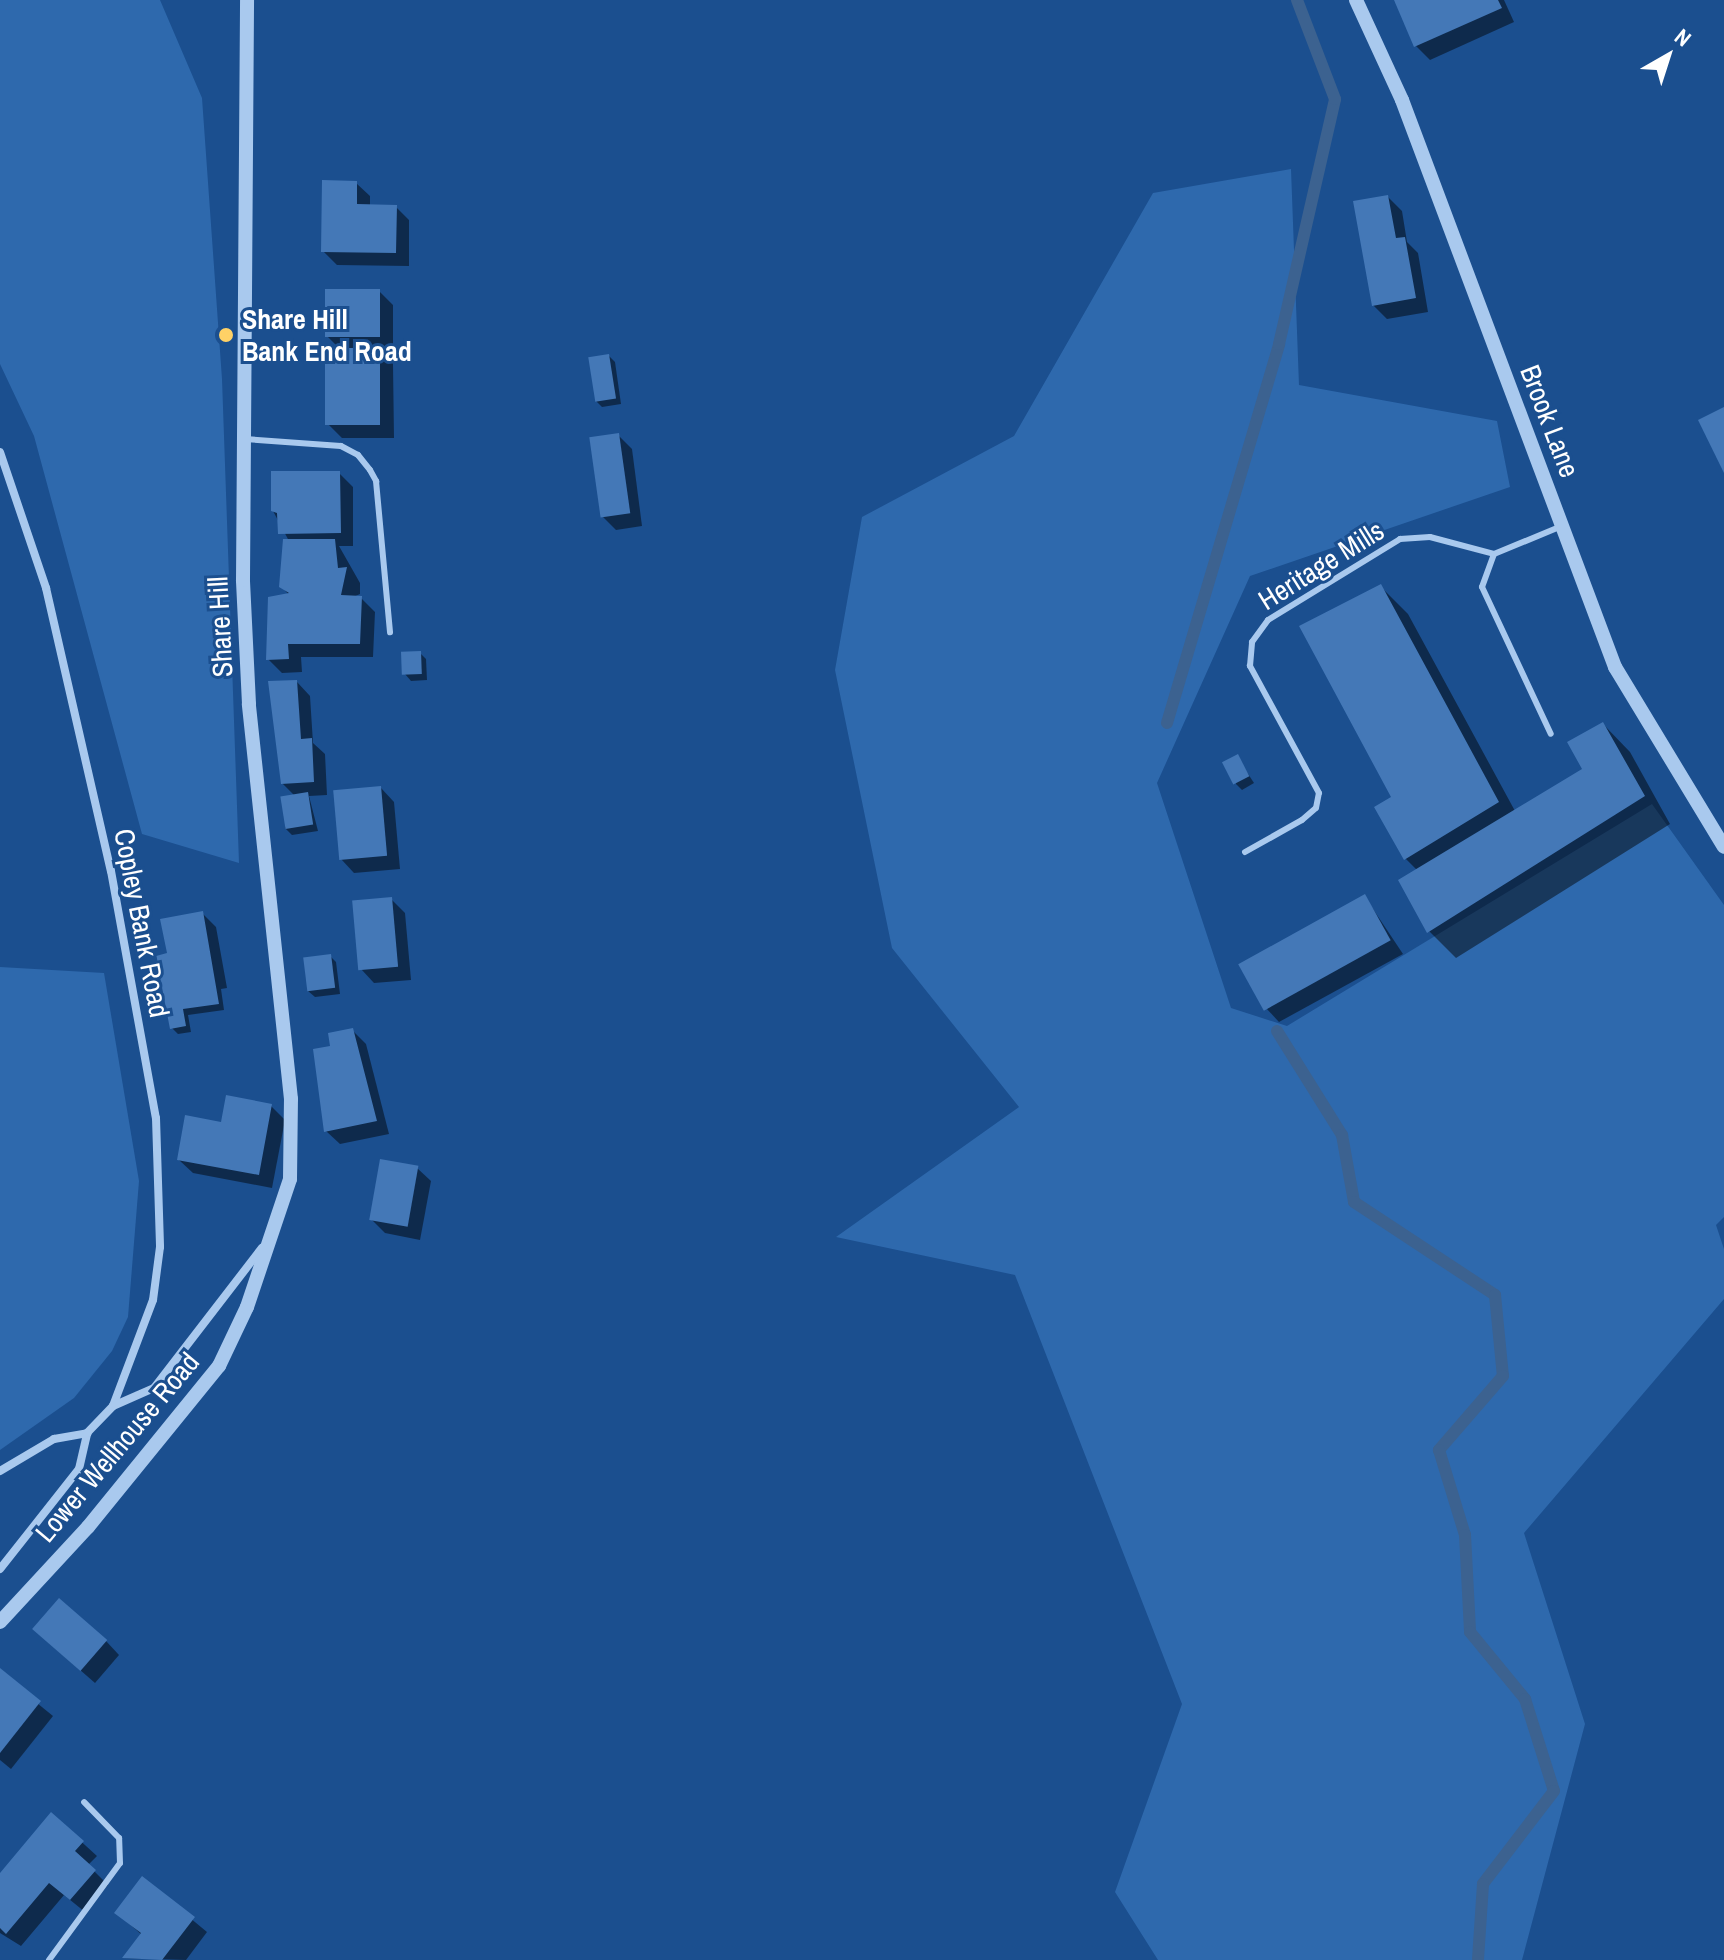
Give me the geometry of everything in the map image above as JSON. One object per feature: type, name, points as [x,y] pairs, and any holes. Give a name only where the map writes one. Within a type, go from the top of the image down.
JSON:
[{"type":"street","name":"Share Hill","points":[[247,0],[243,580],[249,704],[291,1099],[290,1179],[265,1245]]},
{"type":"street","name":"Brook Lane","points":[[1356,0],[1402,100],[1615,667],[1724,847]]},
{"type":"street","name":"Copley Bank Road","points":[[0,452],[46,588],[111,871],[156,1118],[160,1247],[153,1300],[113,1406]]},
{"type":"street","name":"Copley Bank Road","points":[[0,1569],[79,1469],[87,1433],[113,1406],[154,1388],[265,1245]]},
{"type":"street","name":"Lower Wellhouse Road","points":[[0,1622],[88,1527],[219,1366],[247,1307],[265,1245]]},
{"type":"street","points":[[0,1471],[54,1439],[87,1433]]},
{"type":"lane","points":[[245,439],[341,446],[358,455],[370,470],[376,481],[390,632]]},
{"type":"lane","points":[[1551,734],[1482,587],[1494,554],[1562,526]]},
{"type":"lane","name":"Heritage Mills","points":[[1245,852],[1302,820],[1316,808],[1319,793],[1250,666],[1252,642],[1268,620],[1400,539],[1430,537],[1494,554]]},
{"type":"lane","points":[[49,1960],[120,1863],[119,1838],[84,1802]]},
{"type":"shaded area","points":[[0,0],[160,0],[202,98],[222,379],[239,863],[142,834],[34,436],[0,364]]},
{"type":"shaded area","points":[[1291,169],[1299,385],[1497,421],[1510,487],[1250,576],[1157,783],[1231,1008],[1287,1026],[1652,804],[1724,905],[1724,1217],[1716,1225],[1724,1249],[1724,1299],[1524,1533],[1585,1724],[1522,1960],[1158,1960],[1115,1892],[1182,1704],[1015,1275],[836,1237],[1019,1107],[892,948],[835,670],[862,517],[1014,436],[1153,193]]},
{"type":"shaded area","points":[[0,967],[104,973],[139,1181],[128,1317],[112,1351],[74,1398],[0,1450]]},
{"type":"building","points":[[1394,0],[1498,0],[1502,8],[1414,47]]},
{"type":"building","points":[[322,180],[357,181],[357,204],[397,205],[396,253],[321,252]]},
{"type":"building","points":[[1388,195],[1396,238],[1405,237],[1416,298],[1372,306],[1353,201]]},
{"type":"building","points":[[325,289],[380,289],[380,337],[325,337]]},
{"type":"building","points":[[325,348],[380,348],[380,425],[325,425]]},
{"type":"building","points":[[609,354],[616,398],[595,402],[588,357]]},
{"type":"building","points":[[1724,407],[1724,473],[1698,420]]},
{"type":"building","points":[[619,433],[630,513],[601,517],[589,437]]},
{"type":"building","points":[[271,471],[340,471],[341,533],[278,534],[277,513],[271,511]]},
{"type":"building","points":[[283,539],[335,539],[338,568],[347,567],[341,595],[362,596],[360,644],[288,644],[289,659],[266,660],[268,597],[289,593],[279,587]]},
{"type":"building","points":[[1381,584],[1499,802],[1404,860],[1374,807],[1391,797],[1299,626]]},
{"type":"building","points":[[421,651],[422,674],[402,675],[401,652]]},
{"type":"building","points":[[297,680],[301,739],[312,738],[314,782],[281,784],[268,681]]},
{"type":"building","points":[[1603,722],[1645,796],[1427,933],[1398,880],[1582,769],[1567,742]]},
{"type":"building","points":[[1238,754],[1249,776],[1233,784],[1222,762]]},
{"type":"building","points":[[381,786],[387,856],[339,860],[333,790]]},
{"type":"building","points":[[308,792],[313,825],[286,829],[280,796]]},
{"type":"building","points":[[1365,894],[1391,940],[1264,1011],[1238,964]]},
{"type":"building","points":[[392,897],[398,967],[358,970],[352,900]]},
{"type":"building","points":[[203,911],[219,1004],[183,1009],[186,1026],[170,1029],[156,956],[167,953],[160,919]]},
{"type":"building","points":[[331,954],[335,988],[307,991],[303,957]]},
{"type":"building","points":[[353,1028],[377,1121],[324,1132],[313,1049],[330,1046],[328,1033]]},
{"type":"building","points":[[226,1095],[272,1104],[259,1175],[177,1160],[185,1115],[221,1122]]},
{"type":"building","points":[[380,1159],[418,1166],[408,1227],[369,1220]]},
{"type":"building","points":[[59,1598],[107,1640],[80,1671],[32,1629]]},
{"type":"building","points":[[0,1668],[41,1701],[0,1753]]},
{"type":"building","points":[[51,1812],[84,1841],[75,1851],[96,1870],[70,1900],[49,1883],[6,1934],[0,1928],[0,1873]]},
{"type":"building","points":[[142,1876],[195,1917],[162,1960],[122,1958],[141,1933],[114,1913]]},
{"type":"waterway","points":[[1167,723],[1279,344],[1335,99],[1297,0]]},
{"type":"waterway","points":[[1277,1031],[1342,1135],[1354,1202],[1495,1295],[1503,1376],[1439,1450],[1465,1535],[1470,1632],[1525,1699],[1554,1791],[1483,1884],[1478,1960]]},
{"type":"place","name":"Share Hill Bank End Road","points":[[226,335]]}]
